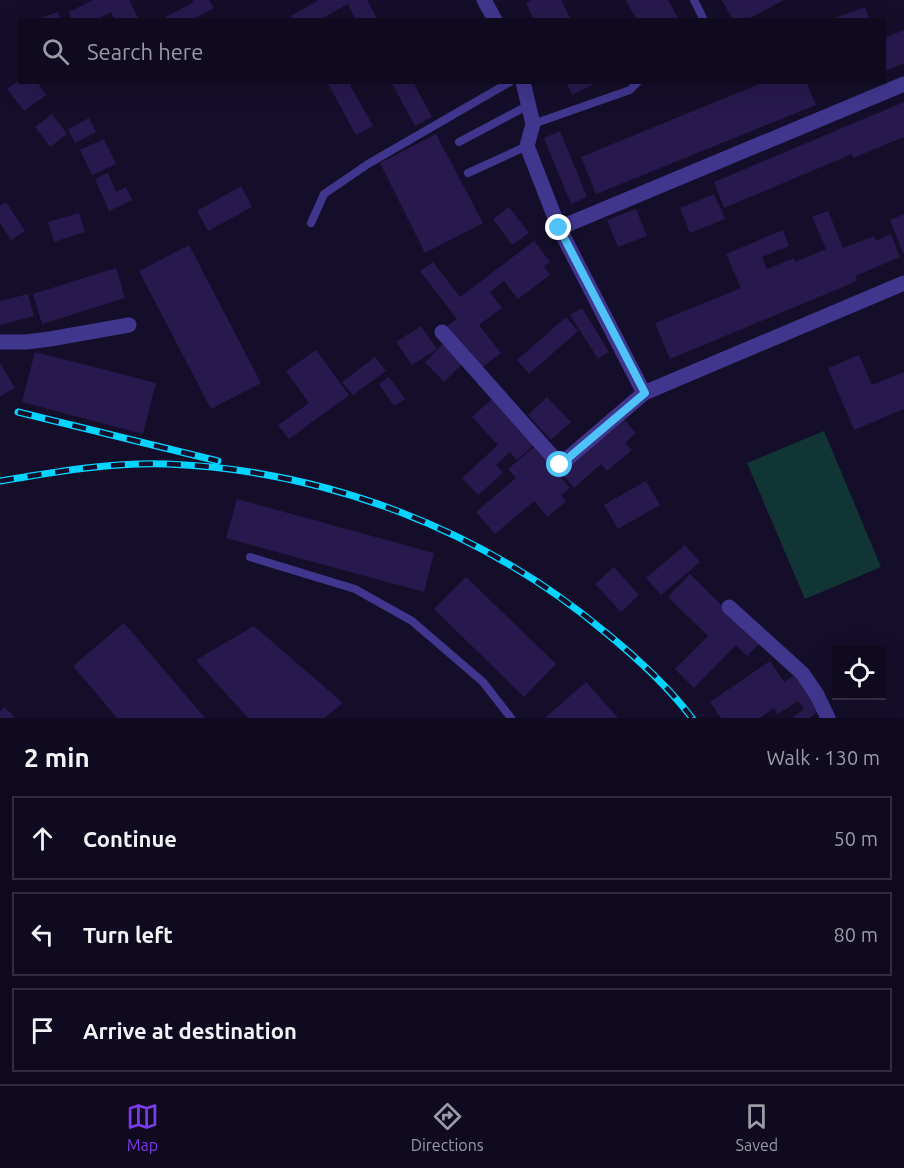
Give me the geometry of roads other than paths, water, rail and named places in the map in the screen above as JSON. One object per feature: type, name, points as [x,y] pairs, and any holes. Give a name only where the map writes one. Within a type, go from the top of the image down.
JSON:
[{"type":"street","points":[[484,0],[494,18]]},
{"type":"street","points":[[524,84],[533,124],[527,146],[559,228],[645,393]]},
{"type":"street","points":[[559,228],[904,84]]},
{"type":"street","points":[[442,332],[560,465],[645,393],[904,283]]},
{"type":"street","points":[[0,342],[50,339],[129,325]]},
{"type":"street","points":[[729,607],[803,674],[828,718]]},
{"type":"lane","points":[[694,0],[703,18]]},
{"type":"lane","points":[[311,223],[324,194],[368,164],[507,84]]},
{"type":"lane","points":[[533,124],[630,90],[637,84]]},
{"type":"lane","points":[[459,142],[529,105]]},
{"type":"lane","points":[[468,173],[527,146]]},
{"type":"lane","points":[[250,557],[355,589],[412,621],[483,682],[511,718]]},
{"type":"railway","points":[[18,412],[218,461]]},
{"type":"railway","points":[[0,481],[104,466],[167,464],[226,469],[285,478],[343,493],[400,512],[455,536],[507,564],[558,596],[640,662],[662,683],[692,718]]}]
